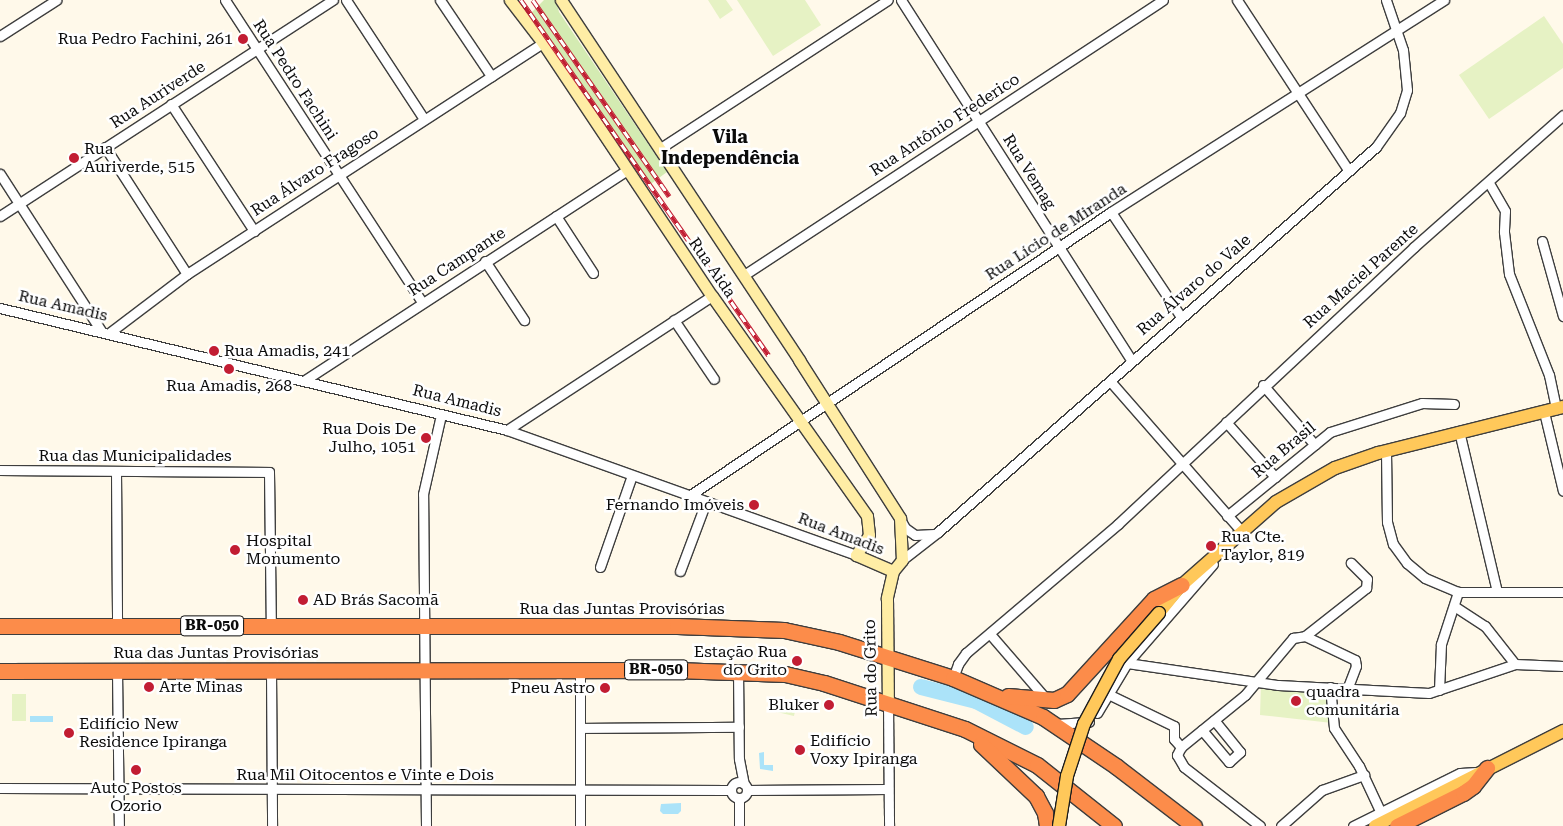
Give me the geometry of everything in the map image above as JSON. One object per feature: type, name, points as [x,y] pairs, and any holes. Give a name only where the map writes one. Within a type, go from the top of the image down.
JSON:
[{"type":"highway","points":[[993,694],[1048,700],[1067,694],[1154,600],[1182,585]]},
{"type":"highway","name":"Rua das Juntas Provisórias","points":[[0,626],[271,626],[425,632],[770,628],[839,642],[953,678],[993,694],[1052,723],[1117,767],[1194,826]]},
{"type":"highway","name":"Rua das Juntas Provisórias","points":[[0,671],[272,670],[425,665],[580,671],[738,670],[802,677],[888,698],[965,730],[1037,765],[1114,826]]},
{"type":"highway","points":[[965,730],[1036,796],[1045,813],[1047,826]]},
{"type":"highway","points":[[1397,826],[1463,793],[1473,786],[1479,772]]},
{"type":"main road","points":[[1059,826],[1067,776],[1084,724],[1119,659],[1182,585],[1276,502],[1336,468],[1386,451],[1458,431],[1555,409]]},
{"type":"main road","points":[[1375,826],[1563,731]]},
{"type":"street","points":[[0,36],[56,0]]},
{"type":"street","name":"Rua Pedro Fachini","points":[[225,0],[422,302]]},
{"type":"street","name":"Rua Auriverde","points":[[0,216],[333,0]]},
{"type":"street","points":[[346,0],[424,119]]},
{"type":"street","points":[[440,0],[490,76]]},
{"type":"street","name":"Rua Aida","points":[[510,0],[542,43],[625,171],[867,516],[868,535],[856,554]]},
{"type":"street","name":"Rua Aida","points":[[561,0],[744,275],[900,518]]},
{"type":"street","points":[[659,148],[888,0]]},
{"type":"street","name":"Rua Vemag","points":[[901,0],[980,121],[1058,248],[1132,360]]},
{"type":"street","name":"Rua Antônio Frederico","points":[[744,275],[1163,0]]},
{"type":"street","points":[[1237,0],[1296,95],[1349,171]]},
{"type":"street","name":"Rua Álvaro do Vale","points":[[892,571],[902,560],[938,532],[1376,147],[1394,124],[1405,100],[1406,64],[1397,30],[1386,0]]},
{"type":"street","name":"Rua Lício de Miranda","points":[[689,496],[799,419],[1111,212],[1444,0]]},
{"type":"street","name":"Rua Álvaro Fragoso","points":[[105,332],[187,274],[542,43]]},
{"type":"street","points":[[171,104],[254,231]]},
{"type":"street","name":"Rua Maciel Parente","points":[[953,678],[961,658],[1183,464],[1264,385],[1414,247],[1489,183],[1563,115]]},
{"type":"street","points":[[105,147],[187,274]]},
{"type":"street","name":"Rua Campante","points":[[305,380],[625,171]]},
{"type":"street","points":[[0,174],[90,314],[105,332]]},
{"type":"street","points":[[1489,183],[1505,211],[1504,232],[1509,274],[1549,375],[1555,409],[1563,491]]},
{"type":"street","points":[[1111,212],[1181,317]]},
{"type":"street","points":[[556,216],[593,273]]},
{"type":"street","points":[[1542,241],[1563,316]]},
{"type":"street","points":[[485,262],[524,320]]},
{"type":"street","points":[[507,430],[712,296]]},
{"type":"street","name":"Rua Amadis","points":[[0,308],[507,430],[856,554],[892,571]]},
{"type":"street","points":[[80,326],[90,314]]},
{"type":"street","points":[[674,320],[714,380]]},
{"type":"street","points":[[1110,381],[1242,532]]},
{"type":"street","points":[[1264,385],[1315,444]]},
{"type":"street","name":"Rua Brasil","points":[[1227,516],[1330,432],[1422,403],[1454,404]]},
{"type":"street","points":[[426,826],[423,494],[441,415]]},
{"type":"street","points":[[1226,422],[1275,477]]},
{"type":"street","points":[[1458,431],[1498,592]]},
{"type":"street","points":[[1386,451],[1387,522],[1393,544],[1407,563],[1425,578],[1458,592],[1563,592]]},
{"type":"street","name":"Rua das Municipalidades","points":[[0,470],[270,472],[271,626]]},
{"type":"street","points":[[116,471],[117,625]]},
{"type":"street","points":[[600,567],[632,475]]},
{"type":"street","points":[[680,571],[706,502]]},
{"type":"street","points":[[900,518],[905,528],[915,536],[938,532]]},
{"type":"street","points":[[900,518],[902,560]]},
{"type":"street","points":[[1052,723],[1076,725],[1092,722],[1127,662],[1212,565],[1219,552]]},
{"type":"street","points":[[1260,826],[1184,767],[1177,755],[1181,747],[1245,695],[1293,638],[1302,636],[1366,588],[1367,578],[1351,563]]},
{"type":"street","name":"Rua do Grito","points":[[889,826],[887,598],[892,571]]},
{"type":"street","points":[[1439,690],[1441,644],[1458,592]]},
{"type":"street","points":[[1454,606],[1485,626],[1515,664]]},
{"type":"street","points":[[990,634],[1048,700]]},
{"type":"street","points":[[1302,636],[1355,660],[1356,666],[1348,687]]},
{"type":"street","points":[[1127,662],[1254,682],[1429,693],[1515,664],[1563,666]]},
{"type":"street","points":[[117,670],[119,826]]},
{"type":"street","points":[[272,670],[272,826]]},
{"type":"street","points":[[738,670],[739,759],[745,787],[739,798],[739,826]]},
{"type":"street","points":[[580,671],[580,826]]},
{"type":"street","points":[[1330,687],[1334,728],[1364,775],[1382,813]]},
{"type":"street","points":[[1108,694],[1174,726],[1174,739],[1181,747]]},
{"type":"street","points":[[1202,730],[1228,762],[1240,752],[1214,720]]},
{"type":"street","points":[[580,728],[739,727]]},
{"type":"street","points":[[739,759],[732,787],[739,798]]},
{"type":"street","points":[[1353,826],[1460,772],[1479,772]]},
{"type":"street","points":[[1281,826],[1322,790],[1364,775]]},
{"type":"street","points":[[745,787],[888,790]]},
{"type":"street","name":"Rua Mil Oitocentos e Vinte e Dois","points":[[0,788],[580,790],[745,787]]},
{"type":"green space","points":[[544,0],[556,0],[559,12],[667,172],[648,186],[530,14]]},
{"type":"green space","points":[[708,0],[726,0],[733,10],[720,19]]},
{"type":"green space","points":[[737,0],[805,0],[821,25],[773,56]]},
{"type":"green space","points":[[1544,16],[1563,44],[1563,68],[1489,119],[1459,75]]},
{"type":"green space","name":"quadra comunitária","points":[[1261,684],[1330,687],[1332,723],[1260,715]]},
{"type":"green space","points":[[12,694],[26,694],[26,721],[12,721]]},
{"type":"green space","points":[[774,700],[796,705],[794,716],[772,711]]},
{"type":"water","points":[[30,716],[53,716],[53,722],[30,722]]},
{"type":"water","points":[[764,752],[764,765],[773,765],[773,771],[760,769],[759,753]]},
{"type":"water","points":[[681,803],[681,811],[678,814],[663,814],[660,811],[661,804]]},
{"type":"waterway","points":[[921,687],[976,701],[1026,727]]},
{"type":"railway","points":[[521,0],[769,355]]},
{"type":"railway","points":[[533,0],[669,196]]},
{"type":"place","name":"Rua Pedro Fachini, 261","points":[[243,39]]},
{"type":"place","name":"Rua Auriverde, 515","points":[[74,158]]},
{"type":"place","name":"Rua Amadis, 241","points":[[214,351]]},
{"type":"place","name":"Rua Amadis, 268","points":[[229,369]]},
{"type":"place","name":"Rua Dois De Julho, 1051","points":[[426,438]]},
{"type":"place","name":"Fernando Imóveis","points":[[754,505]]},
{"type":"place","name":"Rua Cte. Taylor, 819","points":[[1211,546]]},
{"type":"place","name":"Hospital Monumento","points":[[235,550]]},
{"type":"place","name":"AD Brás Sacomã","points":[[303,600]]},
{"type":"place","name":"Estação Rua do Grito","points":[[797,661]]},
{"type":"place","name":"Arte Minas","points":[[149,687]]},
{"type":"place","name":"Pneu Astro","points":[[605,688]]},
{"type":"place","name":"quadra comunitária","points":[[1296,701]]},
{"type":"place","name":"Bluker","points":[[829,705]]},
{"type":"place","name":"Edifício New Residence Ipiranga","points":[[69,733]]},
{"type":"place","name":"Edifício Voxy Ipiranga","points":[[800,750]]},
{"type":"place","name":"Auto Postos Ozorio","points":[[136,770]]},
{"type":"district","name":"Vila Independência","points":[[730,148]]}]
